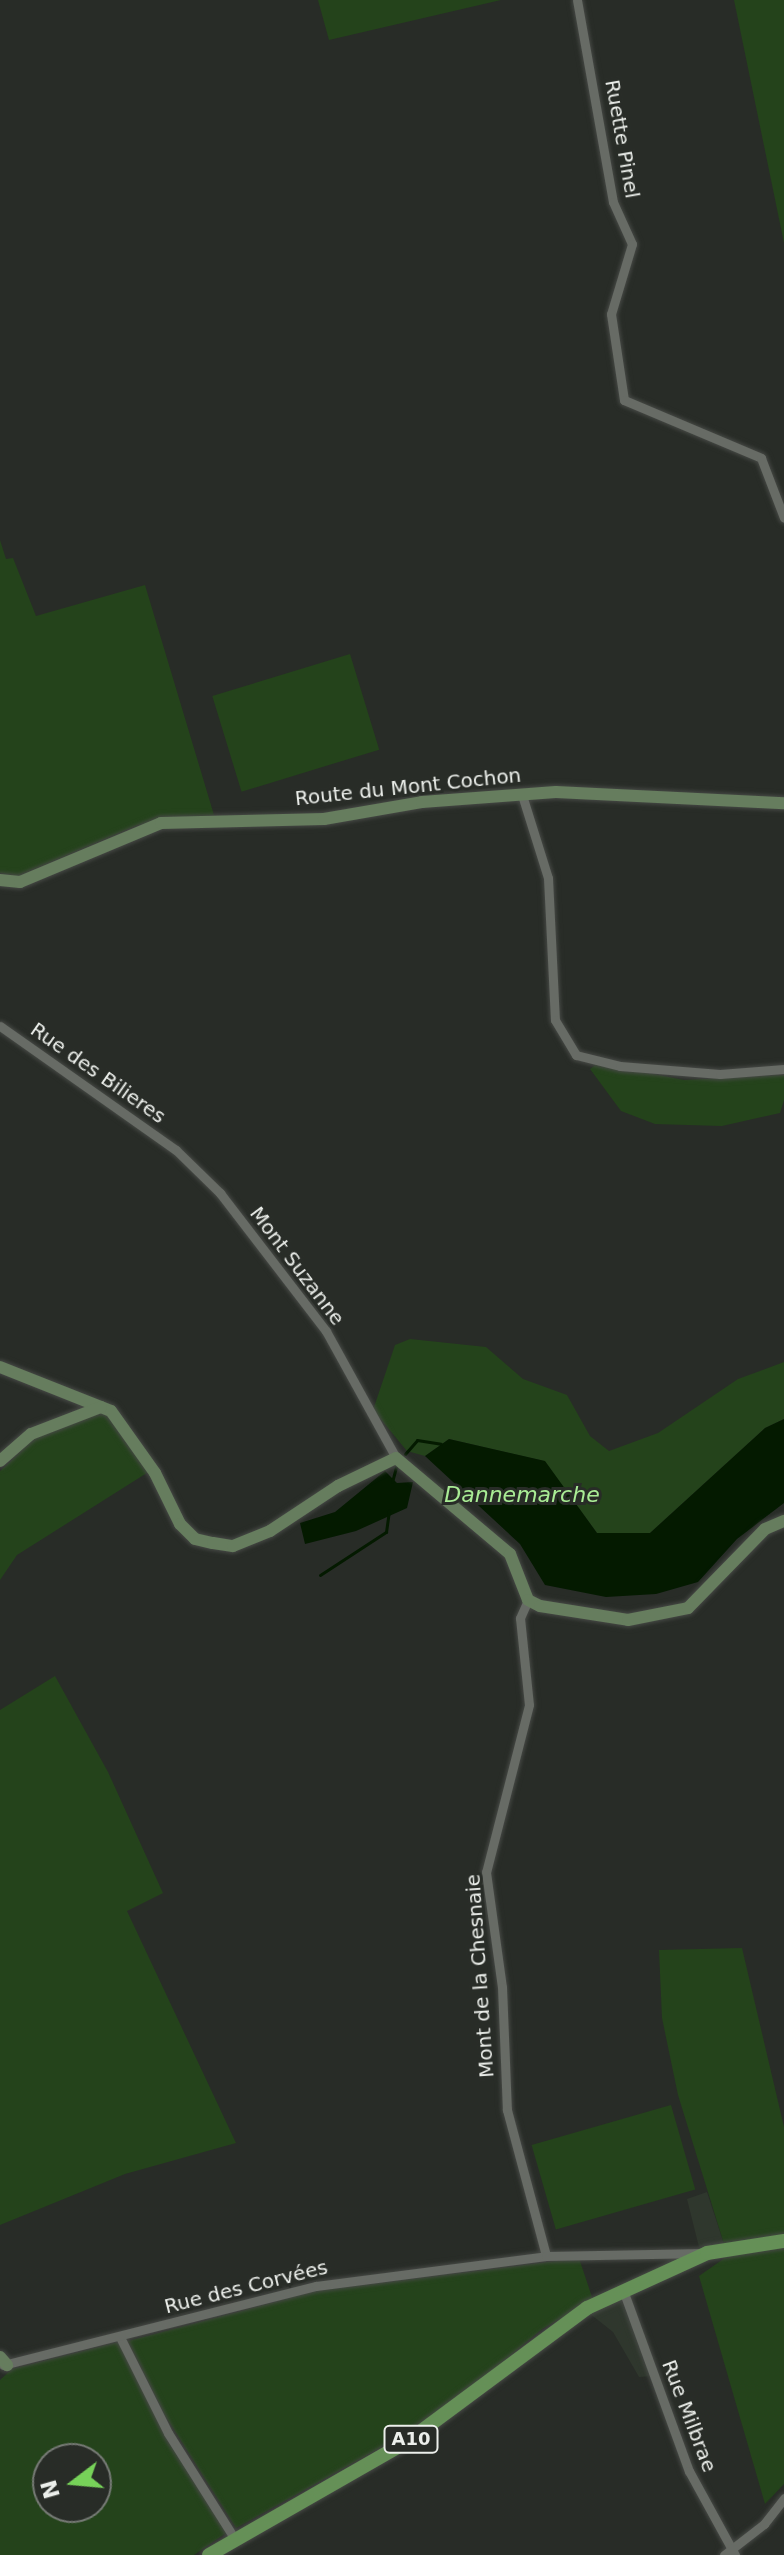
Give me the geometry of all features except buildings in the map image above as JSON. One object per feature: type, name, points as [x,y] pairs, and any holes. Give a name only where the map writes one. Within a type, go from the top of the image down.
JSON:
[{"type":"main road","name":"A10","points":[[209,2555],[408,2441],[545,2336],[623,2290],[707,2253],[784,2241]]},
{"type":"street","name":"Ruette Pinel","points":[[577,0],[613,202],[632,244],[611,314],[624,400],[761,458],[784,518]]},
{"type":"street","name":"Route du Mont Cochon","points":[[0,880],[20,882],[161,823],[324,819],[422,802],[522,795],[674,795],[784,803]]},
{"type":"street","points":[[522,795],[548,878],[555,1020],[576,1055],[620,1066],[720,1074],[784,1069]]},
{"type":"street","name":"Rue des Bilieres","points":[[0,1026],[176,1150]]},
{"type":"street","name":"Mont Suzanne","points":[[176,1150],[220,1193],[326,1331],[396,1458]]},
{"type":"street","points":[[0,1367],[111,1411],[131,1433],[180,1524],[195,1539],[213,1543],[233,1546],[270,1531],[338,1486],[396,1458],[510,1554],[528,1600],[540,1606],[628,1620],[688,1608],[765,1529],[784,1521]]},
{"type":"street","points":[[0,1461],[31,1434],[101,1407]]},
{"type":"street","name":"Mont de la Chesnaie","points":[[528,1600],[520,1618],[529,1705],[486,1872],[502,1987],[507,2110],[546,2256]]},
{"type":"street","points":[[660,2251],[665,2269]]},
{"type":"street","name":"Rue des Corvées","points":[[2,2362],[120,2337],[316,2286],[546,2256],[660,2251],[707,2253]]},
{"type":"street","name":"Rue Milbrae","points":[[623,2290],[689,2471],[730,2553]]},
{"type":"street","points":[[120,2337],[168,2433],[234,2538]]},
{"type":"street","points":[[730,2553],[764,2524],[784,2498]]},
{"type":"shaded area","points":[[707,2192],[724,2244],[699,2247],[687,2199]]},
{"type":"shaded area","points":[[621,2296],[653,2376],[639,2377],[613,2332],[589,2313]]},
{"type":"green space","points":[[318,0],[501,0],[329,40]]},
{"type":"green space","points":[[734,0],[784,0],[784,243]]},
{"type":"green space","points":[[0,540],[6,559],[13,558],[36,616],[145,585],[214,815],[138,825],[18,876],[0,873]]},
{"type":"green space","points":[[350,654],[379,750],[242,792],[212,696]]},
{"type":"green space","points":[[598,1063],[684,1080],[784,1075],[784,1100],[780,1113],[722,1126],[655,1124],[621,1111],[590,1069]]},
{"type":"green space","points":[[410,1339],[486,1347],[523,1379],[567,1395],[590,1436],[609,1451],[658,1433],[738,1379],[784,1362],[784,1419],[765,1428],[650,1533],[597,1533],[544,1461],[449,1439],[425,1456],[407,1451],[373,1410],[395,1345]]},
{"type":"green space","points":[[100,1412],[109,1414],[150,1471],[17,1555],[0,1580],[0,1471],[36,1437]]},
{"type":"green space","points":[[55,1676],[108,1772],[163,1893],[127,1911],[236,2143],[125,2174],[0,2225],[0,1710]]},
{"type":"green space","points":[[742,1948],[784,2127],[784,2236],[724,2244],[678,2095],[662,2018],[659,1950]]},
{"type":"green space","points":[[671,2105],[695,2190],[556,2230],[532,2145]]},
{"type":"green space","points":[[784,2248],[784,2484],[765,2504],[699,2276],[729,2255]]},
{"type":"green space","points":[[579,2258],[593,2300],[542,2329],[457,2400],[398,2438],[236,2528],[166,2417],[128,2341],[316,2291]]},
{"type":"green space","points":[[118,2342],[226,2533],[194,2555],[0,2555],[0,2380],[12,2369]]},
{"type":"water","name":"Dannemarche","points":[[784,1419],[784,1503],[737,1539],[698,1582],[656,1594],[606,1597],[545,1585],[520,1544],[425,1456],[449,1439],[545,1461],[597,1533],[650,1533],[765,1428]]},
{"type":"water","points":[[385,1471],[397,1483],[413,1482],[407,1508],[356,1531],[305,1544],[300,1523],[335,1512]]},
{"type":"waterway","points":[[405,1454],[417,1440],[441,1444]]},
{"type":"waterway","points":[[392,1482],[396,1467]]},
{"type":"waterway","points":[[320,1575],[386,1532],[389,1510]]}]
